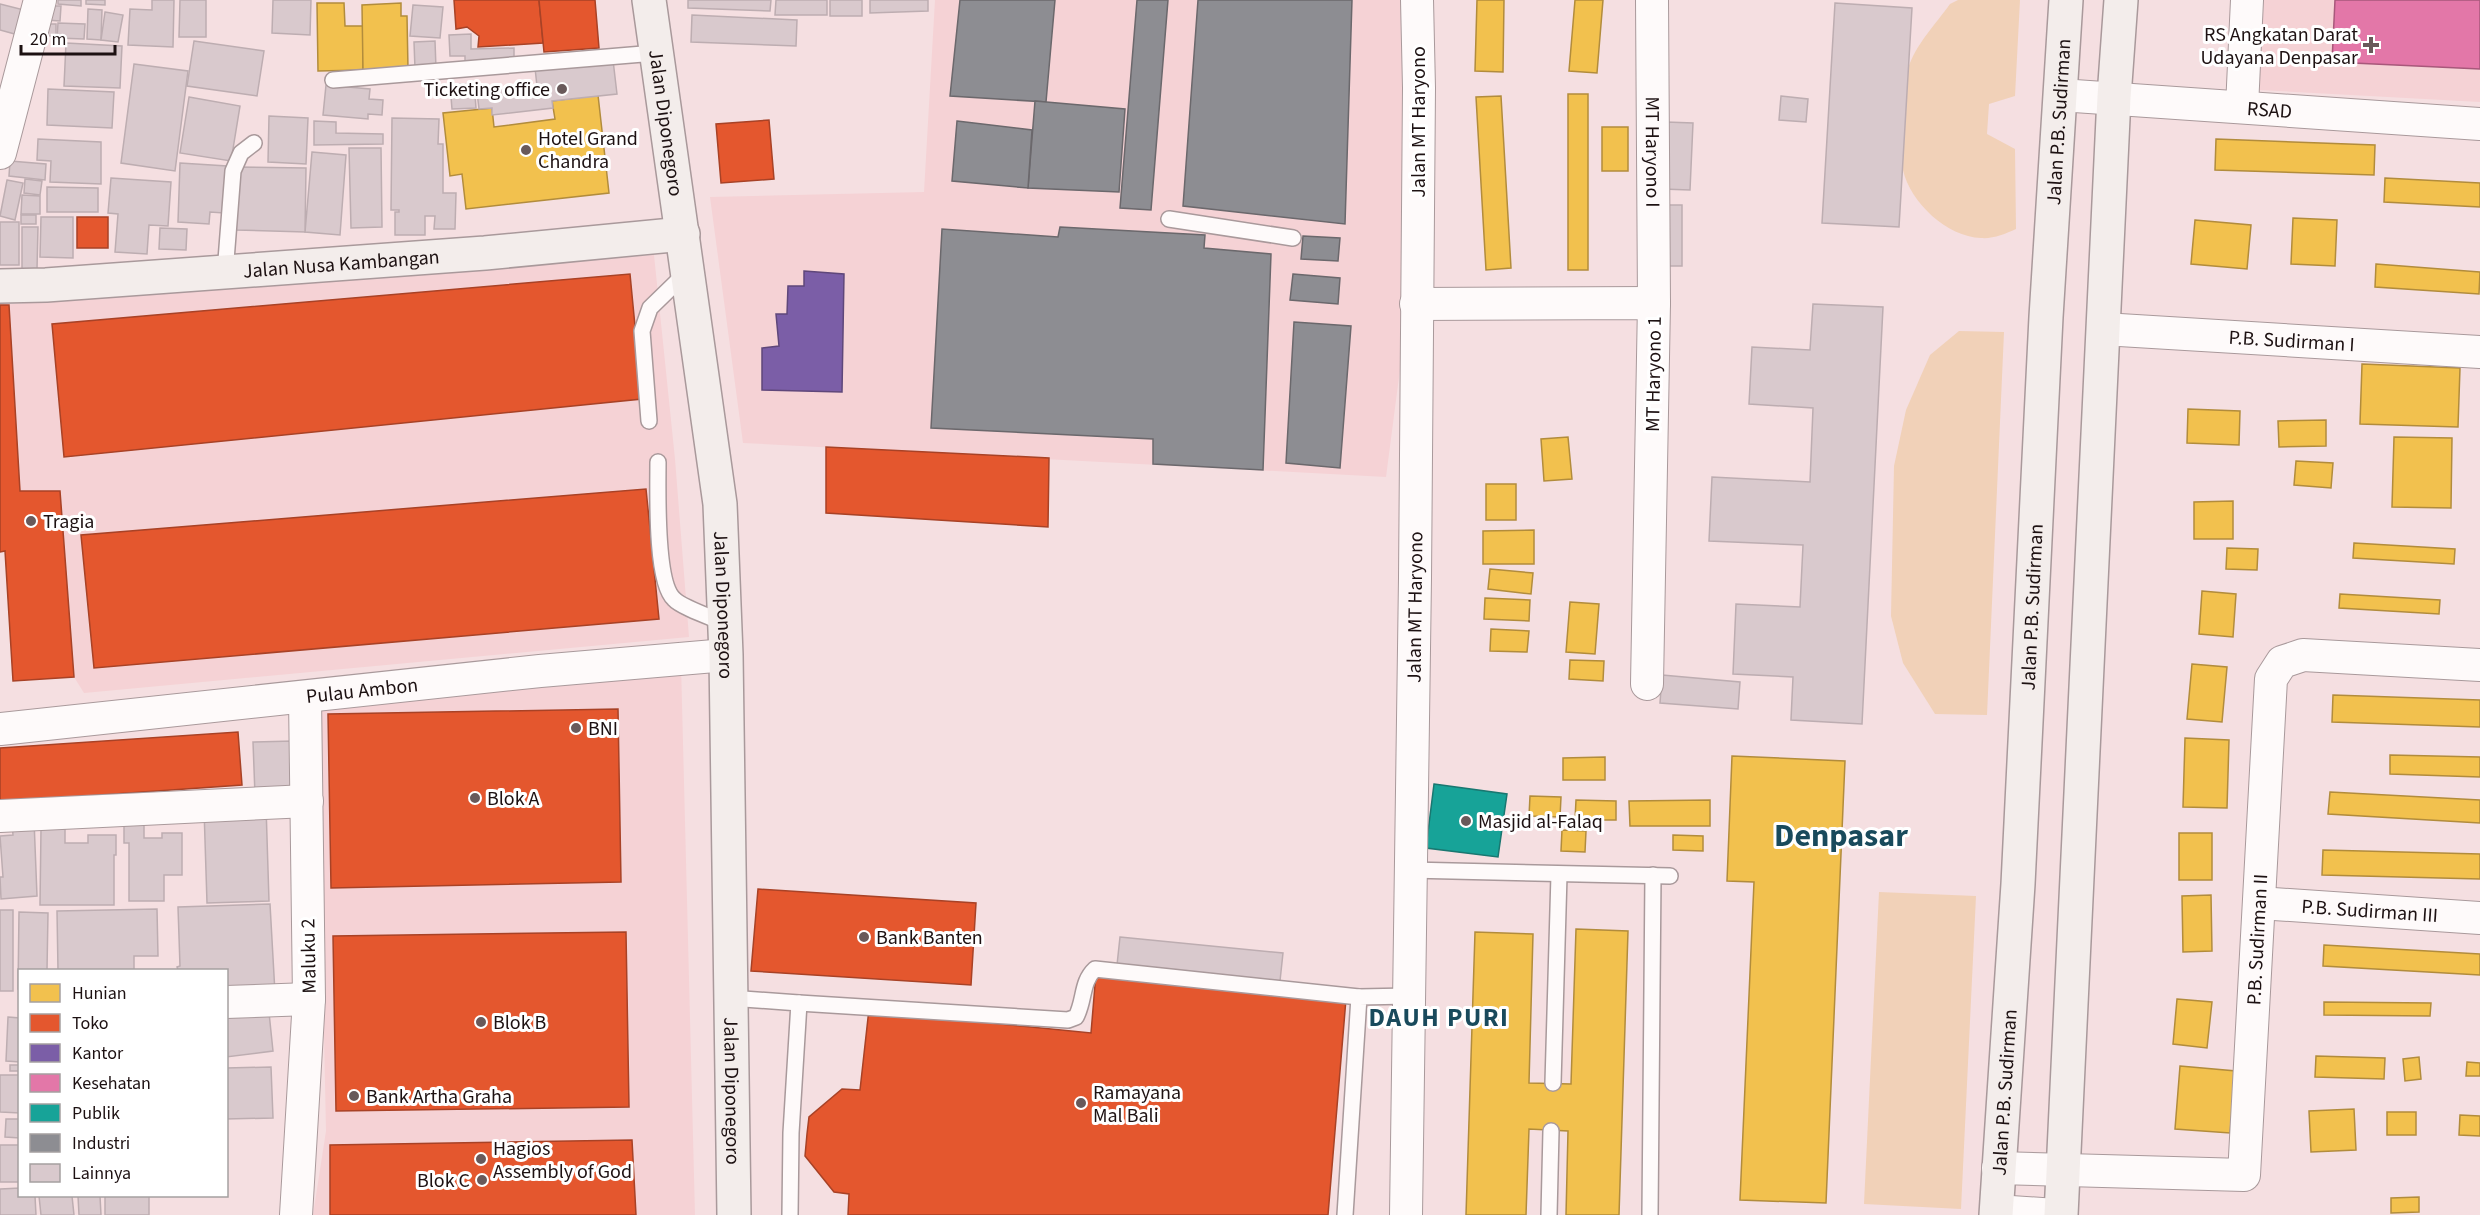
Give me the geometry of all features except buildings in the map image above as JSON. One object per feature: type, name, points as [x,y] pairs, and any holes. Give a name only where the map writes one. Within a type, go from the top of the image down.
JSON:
[{"type":"main road","name":"Jalan Diponegoro","points":[[649,0],[720,504],[726,655],[734,1215]]},
{"type":"main road","name":"Jalan P.B. Sudirman","points":[[1996,1213],[2018,884],[2046,317],[2066,0]]},
{"type":"main road","points":[[2061,1215],[2114,98],[2121,0]]},
{"type":"main road","name":"Jalan Nusa Kambangan","points":[[0,286],[225,273],[485,253],[683,234]]},
{"type":"street","points":[[0,153],[40,0]]},
{"type":"street","name":"Jalan MT Haryono","points":[[1406,1215],[1415,578],[1419,88],[1417,0]]},
{"type":"street","name":"MT Haryono I","points":[[1652,0],[1654,303]]},
{"type":"street","points":[[2242,107],[2247,0]]},
{"type":"street","name":"RSAD","points":[[2060,95],[2480,124]]},
{"type":"street","name":"MT Haryono 1","points":[[1416,304],[1654,303],[1647,684]]},
{"type":"street","name":"P.B. Sudirman I","points":[[2103,329],[2480,352]]},
{"type":"street","name":"Pulau Ambon","points":[[0,729],[611,664],[726,655]]},
{"type":"street","name":"P.B. Sudirman II","points":[[1998,1168],[2244,1175],[2271,679],[2282,662],[2303,655],[2480,665]]},
{"type":"street","name":"Maluku 2","points":[[296,1215],[309,999],[305,697]]},
{"type":"street","points":[[0,816],[307,801]]},
{"type":"street","name":"P.B. Sudirman III","points":[[2259,903],[2480,918]]},
{"type":"street","points":[[228,1002],[309,999]]},
{"type":"street","points":[[1996,1213],[2056,1215]]},
{"type":"lane","points":[[333,80],[656,53]]},
{"type":"lane","points":[[225,273],[233,171],[241,153],[254,143]]},
{"type":"lane","points":[[1169,219],[1293,238]]},
{"type":"lane","points":[[649,421],[642,331],[650,308],[688,270]]},
{"type":"lane","points":[[658,462],[664,582],[674,599],[724,623]]},
{"type":"lane","points":[[1410,870],[1670,876]]},
{"type":"lane","points":[[1553,1083],[1559,875]]},
{"type":"lane","points":[[1650,1215],[1653,875]]},
{"type":"lane","points":[[730,998],[1068,1020],[1076,1017],[1082,1004],[1084,985],[1088,976],[1095,969],[1359,997],[1409,996]]},
{"type":"lane","points":[[1345,1215],[1359,997]]},
{"type":"lane","points":[[790,1215],[791,1133],[799,1003]]},
{"type":"lane","points":[[1549,1215],[1551,1131]]},
{"type":"shaded area","points":[[935,0],[1402,0],[1412,277],[1386,477],[743,443],[710,197],[924,192]]},
{"type":"shaded area","points":[[1958,0],[2020,0],[2015,96],[1989,104],[1987,134],[2015,149],[2016,229],[1990,238],[1968,236],[1955,231],[1932,216],[1913,194],[1903,170],[1908,69],[1926,35],[1950,4]]},
{"type":"shaded area","name":"RS Angkatan Darat Udayana Denpasar","points":[[2264,0],[2480,0],[2480,102],[2259,90]]},
{"type":"shaded area","points":[[654,255],[675,459],[689,637],[84,693],[74,677],[13,681],[5,552],[0,552],[0,305]]},
{"type":"shaded area","points":[[1959,331],[2004,332],[1987,715],[1935,714],[1903,663],[1891,616],[1894,466],[1906,410],[1930,355]]},
{"type":"shaded area","points":[[681,664],[695,1215],[313,1215],[326,1131],[317,693]]},
{"type":"shaded area","points":[[1879,892],[1976,896],[1961,1209],[1864,1204]]},
{"type":"place","name":"RS Angkatan Darat Udayana Denpasar","points":[[2371,45]]},
{"type":"place","name":"Ticketing office","points":[[562,89]]},
{"type":"place","name":"Hotel Grand Chandra","points":[[526,150]]},
{"type":"place","name":"Tragia","points":[[31,521]]},
{"type":"place","name":"BNI","points":[[576,728]]},
{"type":"place","name":"Blok A","points":[[475,798]]},
{"type":"place","name":"Masjid al-Falaq","points":[[1466,821]]},
{"type":"place","name":"Bank Banten","points":[[864,937]]},
{"type":"place","name":"Blok B","points":[[481,1022]]},
{"type":"place","name":"Bank Artha Graha","points":[[354,1096]]},
{"type":"place","name":"Ramayana Mal Bali","points":[[1081,1103]]},
{"type":"place","name":"Hagios Assembly of God","points":[[481,1159]]},
{"type":"place","name":"Blok C","points":[[482,1180]]},
{"type":"district","name":"Denpasar","points":[[1841,835]]},
{"type":"district","name":"DAUH PURI","points":[[1439,1017]]}]
